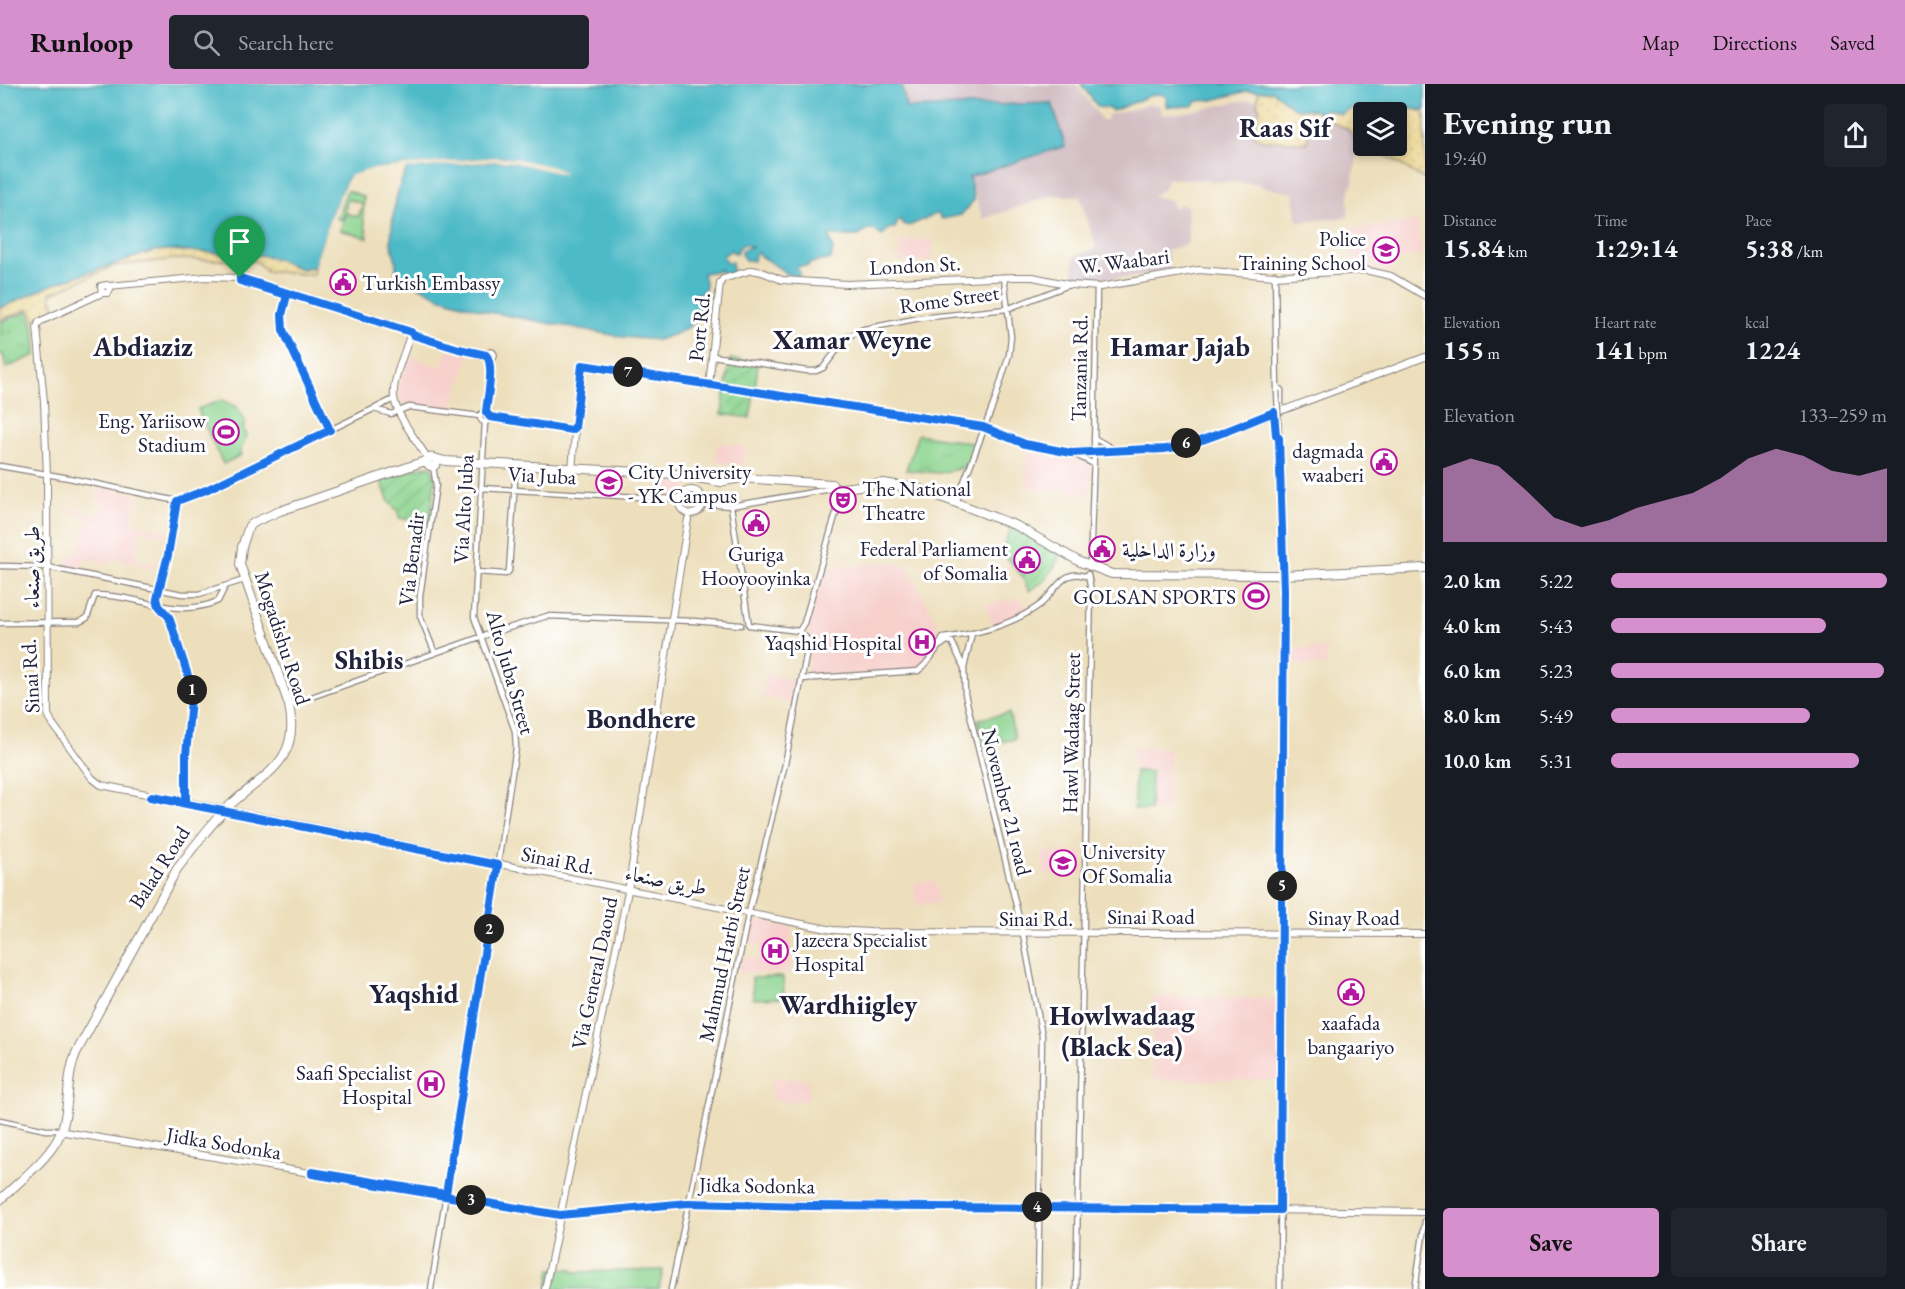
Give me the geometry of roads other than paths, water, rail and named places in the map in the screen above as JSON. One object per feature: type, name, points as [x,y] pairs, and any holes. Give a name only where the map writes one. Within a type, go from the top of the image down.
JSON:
[{"type":"highway","points":[[431,461],[833,487],[902,483],[1017,525],[1090,568],[1118,575],[1283,574],[1368,568],[1425,567]]},
{"type":"highway","name":"Mogadishu Road","points":[[225,810],[270,774],[281,760],[291,734],[292,724],[289,705],[244,580],[240,557],[249,526],[431,461]]},
{"type":"highway","name":"Balad Road","points":[[0,1198],[48,1154],[60,1131],[69,1075],[80,1046],[174,873],[225,810]]},
{"type":"main road","name":"W. Waabari","points":[[1071,285],[1105,284],[1198,268],[1275,275]]},
{"type":"main road","name":"W. Waabari","points":[[1071,285],[1097,286],[1199,270],[1275,275],[1371,268],[1395,275],[1425,295]]},
{"type":"main road","name":"Port Rd.","points":[[709,385],[721,280],[745,271],[762,272]]},
{"type":"main road","name":"London St.","points":[[762,272],[782,280],[847,284],[1033,277],[1071,285]]},
{"type":"main road","name":"طريق صنعاء","points":[[288,294],[240,280],[206,278],[109,288],[106,294],[101,292],[39,322],[37,326],[45,475],[47,705],[50,720],[96,782],[107,787],[152,797],[776,920],[848,931],[889,933]]},
{"type":"main road","points":[[288,294],[412,334]]},
{"type":"main road","points":[[376,322],[412,334]]},
{"type":"main road","points":[[412,334],[394,399],[399,411],[431,461]]},
{"type":"main road","points":[[573,469],[574,430],[582,365],[918,416],[984,428],[1025,444],[1071,453],[1159,450],[1222,433],[1425,357]]},
{"type":"main road","points":[[396,386],[399,411]]},
{"type":"main road","points":[[694,477],[695,487],[704,503],[688,515],[677,500],[688,490],[694,477]]},
{"type":"main road","points":[[688,490],[697,492]]},
{"type":"main road","name":"Via General Daoud","points":[[545,1289],[628,890],[688,515]]},
{"type":"main road","points":[[152,797],[206,807]]},
{"type":"main road","name":"Sinai Rd.","points":[[776,920],[838,932],[1022,933]]},
{"type":"main road","name":"Sinai Road","points":[[889,933],[948,931],[1282,935]]},
{"type":"main road","name":"Sinay Road","points":[[1282,935],[1425,935]]},
{"type":"main road","name":"Jidka Sodonka","points":[[60,1131],[560,1213],[689,1201],[1425,1210]]},
{"type":"street","points":[[1275,275],[1283,574],[1280,1289]]},
{"type":"street","points":[[956,502],[1009,355],[1011,337],[1004,277]]},
{"type":"street","name":"Rome Street","points":[[713,356],[812,372],[823,368],[847,337],[864,329],[930,317],[1007,309],[1071,285]]},
{"type":"street","name":"Tanzania Rd.","points":[[1090,568],[1097,286]]},
{"type":"street","points":[[288,294],[282,315],[283,330],[330,430]]},
{"type":"street","points":[[412,334],[489,356],[486,412],[490,417],[574,430]]},
{"type":"street","points":[[1277,389],[1281,390],[1281,410]]},
{"type":"street","points":[[0,466],[174,500],[206,490],[394,399]]},
{"type":"street","points":[[374,409],[391,414],[409,407],[480,417],[485,422],[490,417]]},
{"type":"street","points":[[480,417],[486,412]]},
{"type":"street","points":[[1274,412],[1276,435],[1279,438]]},
{"type":"street","name":"Via Alto Juba","points":[[475,598],[485,422]]},
{"type":"street","points":[[1094,438],[1116,451]]},
{"type":"street","points":[[1071,453],[1094,465]]},
{"type":"street","name":"Via Benadir","points":[[431,461],[436,485],[420,596],[420,616],[435,653]]},
{"type":"street","points":[[476,572],[506,574],[510,571],[516,466]]},
{"type":"street","points":[[704,503],[731,506],[833,487],[836,513],[804,623],[799,631],[749,625],[731,506]]},
{"type":"street","name":"Via Juba","points":[[481,488],[677,500]]},
{"type":"street","points":[[174,500],[170,545],[157,598],[159,606],[169,617],[192,688],[186,755],[186,802]]},
{"type":"street","points":[[0,566],[46,567],[182,594],[199,594],[244,580]]},
{"type":"street","points":[[940,646],[943,638],[972,633],[1014,621],[1046,599],[1066,576],[1072,573],[1084,576],[1090,568]]},
{"type":"street","name":"Hawl Wadaag Street","points":[[1076,1289],[1090,568]]},
{"type":"street","points":[[0,623],[76,623],[87,618],[95,595],[115,596],[159,606],[188,608],[218,601],[225,587]]},
{"type":"street","name":"Alto Juba Street","points":[[431,1289],[499,864],[516,739],[474,617],[475,598]]},
{"type":"street","points":[[289,705],[547,616],[741,625]]},
{"type":"street","name":"Mahmud Harbi Street","points":[[671,1289],[749,914],[787,754],[808,650],[808,639],[799,631]]},
{"type":"street","points":[[964,668],[972,633]]},
{"type":"street","points":[[802,679],[918,671],[946,641],[952,642],[964,668]]},
{"type":"street","name":"November 21 road","points":[[964,668],[965,694],[1022,933],[1042,1036],[1038,1289]]},
{"type":"street","points":[[0,1120],[60,1131]]},
{"type":"street","points":[[1415,1289],[1425,1221]]},
{"type":"water","points":[[0,84],[902,84],[906,108],[1052,103],[1065,146],[969,177],[974,200],[961,215],[942,219],[936,214],[909,226],[903,224],[901,220],[895,228],[889,228],[882,236],[868,229],[859,236],[831,236],[829,237],[833,248],[831,259],[810,263],[808,266],[798,266],[799,276],[787,274],[760,256],[758,252],[755,254],[754,261],[745,260],[741,250],[752,247],[743,244],[737,253],[731,250],[724,254],[723,257],[728,263],[732,262],[732,274],[723,274],[720,269],[703,273],[706,287],[702,293],[695,294],[699,313],[693,324],[678,333],[658,340],[623,337],[489,312],[439,297],[395,273],[396,263],[391,245],[392,223],[397,195],[407,169],[495,161],[513,162],[562,173],[563,171],[530,162],[496,157],[371,169],[348,177],[332,212],[314,267],[301,269],[260,255],[154,251],[56,283],[0,308]]},
{"type":"water","points":[[1081,84],[1425,84],[1425,109],[1421,111],[1407,109],[1407,102],[1353,102],[1353,108],[1341,114],[1326,109],[1318,113],[1314,110],[1294,108],[1273,91],[1247,91],[1213,100],[1198,101],[1192,106],[1166,106],[1166,96],[1158,94],[1113,111],[1098,107]]},
{"type":"place","name":"Police Training School","points":[[1386,250]]},
{"type":"place","name":"Turkish Embassy","points":[[343,282]]},
{"type":"place","name":"Eng. Yariisow Stadium","points":[[226,432]]},
{"type":"place","name":"dagmada waaberi","points":[[1384,462]]},
{"type":"place","name":"City University - YK Campus","points":[[609,483]]},
{"type":"place","name":"The National Theatre","points":[[843,500]]},
{"type":"place","name":"Guriga Hooyooyinka","points":[[756,523]]},
{"type":"place","name":"وزارة الداخلية","points":[[1102,549]]},
{"type":"place","name":"Federal Parliament of Somalia","points":[[1027,560]]},
{"type":"place","name":"GOLSAN SPORTS","points":[[1256,596]]},
{"type":"place","name":"Yaqshid Hospital","points":[[922,642]]},
{"type":"place","name":"University Of Somalia","points":[[1063,863]]},
{"type":"place","name":"Jazeera Specialist Hospital","points":[[775,951]]},
{"type":"place","name":"xaafada bangaariyo","points":[[1351,992]]},
{"type":"place","name":"Saafi Specialist Hospital","points":[[431,1084]]},
{"type":"district","name":"Raas Sif","points":[[1285,127]]},
{"type":"district","name":"Xamar Weyne","points":[[852,339]]},
{"type":"district","name":"Abdiaziz","points":[[143,346]]},
{"type":"district","name":"Hamar Jajab","points":[[1180,346]]},
{"type":"district","name":"Shibis","points":[[369,659]]},
{"type":"district","name":"Bondhere","points":[[641,718]]},
{"type":"district","name":"Yaqshid","points":[[414,993]]},
{"type":"district","name":"Wardhiigley","points":[[848,1004]]},
{"type":"district","name":"Howlwadaag (Black Sea)","points":[[1122,1030]]}]
